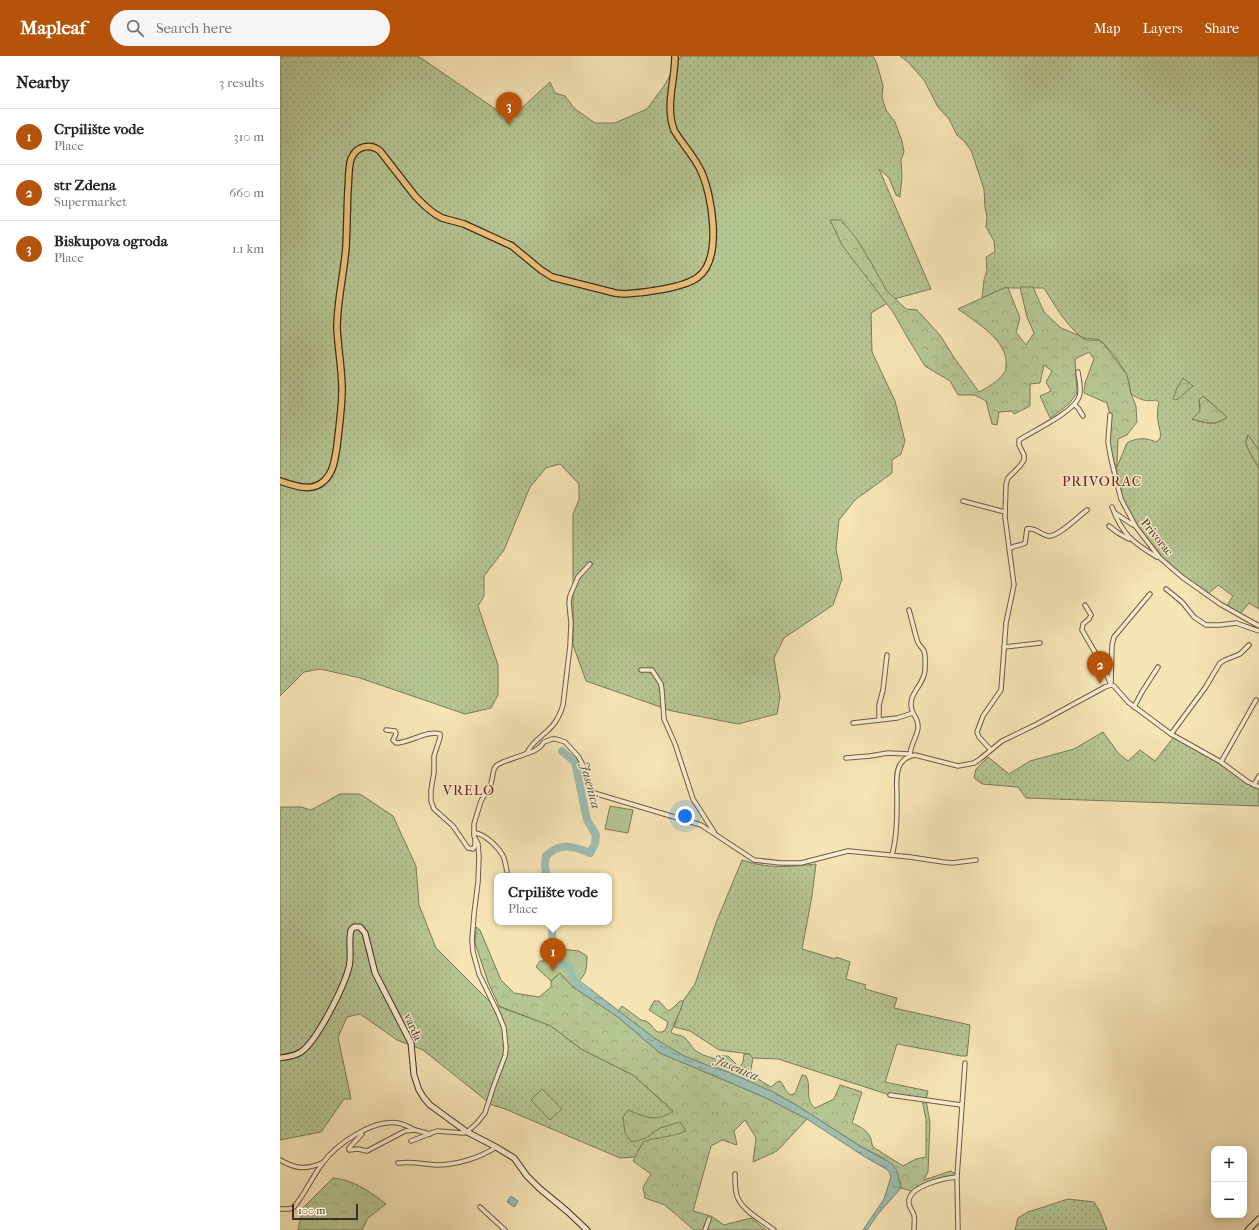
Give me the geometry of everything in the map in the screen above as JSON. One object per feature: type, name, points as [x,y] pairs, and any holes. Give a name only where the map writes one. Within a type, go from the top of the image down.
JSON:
[{"type":"main road","points":[[280,481],[303,487],[314,487],[326,479],[333,466],[341,404],[338,318],[346,246],[349,174],[351,159],[356,151],[365,146],[372,147],[380,151],[415,196],[435,214],[464,224],[512,246],[541,270],[552,277],[624,294],[682,285],[695,280],[704,273],[709,265],[712,254],[713,229],[711,206],[701,171],[674,130],[672,124],[670,107],[675,56]]},
{"type":"street","points":[[990,750],[977,735],[977,730],[983,716],[1001,690],[1006,623],[1014,585],[1005,512],[1006,481],[1024,460],[1024,455],[1019,445],[1019,440],[1039,430],[1074,405],[1078,400],[1080,392],[1078,372]]},
{"type":"street","points":[[1074,405],[1083,416]]},
{"type":"street","name":"Privorac","points":[[1110,415],[1108,442],[1111,459],[1121,499],[1136,527],[1160,558],[1182,577],[1207,596],[1259,626]]},
{"type":"street","points":[[963,501],[1005,512]]},
{"type":"street","points":[[1112,507],[1130,539]]},
{"type":"street","points":[[1009,548],[1025,543],[1026,531],[1029,528],[1033,528],[1047,535],[1054,536],[1087,510]]},
{"type":"street","points":[[1114,513],[1136,527]]},
{"type":"street","points":[[1109,526],[1160,558]]},
{"type":"street","points":[[527,754],[531,746],[553,726],[563,705],[570,646],[570,596],[578,578],[590,564]]},
{"type":"street","points":[[1166,589],[1182,602],[1194,617],[1206,625],[1236,623],[1259,631]]},
{"type":"street","points":[[1111,685],[1112,645],[1114,637],[1150,594]]},
{"type":"street","points":[[1085,605],[1091,615],[1083,624],[1082,630],[1103,666],[1111,685],[1114,686],[1134,707],[1171,734],[1220,762],[1259,787]]},
{"type":"street","points":[[892,855],[895,837],[898,770],[902,761],[910,755],[919,724],[918,719],[913,713],[911,705],[912,696],[922,679],[925,670],[924,650],[917,643],[909,610]]},
{"type":"street","points":[[1004,647],[1040,642]]},
{"type":"street","points":[[1171,734],[1205,688],[1220,663],[1240,654],[1249,645]]},
{"type":"street","points":[[878,720],[887,655]]},
{"type":"street","points":[[1134,707],[1158,667]]},
{"type":"street","points":[[641,670],[652,670],[661,684],[664,719],[675,744],[693,799],[716,835]]},
{"type":"street","points":[[846,758],[888,753],[921,756],[962,766],[980,759],[1008,737],[1037,724],[1111,685]]},
{"type":"street","points":[[1220,762],[1256,700]]},
{"type":"street","points":[[854,723],[897,718],[913,713]]},
{"type":"street","points":[[386,730],[395,731],[396,734],[393,740],[396,743],[437,733],[440,734],[434,756],[431,801],[434,809],[453,826],[468,848],[473,849],[476,839]]},
{"type":"street","points":[[411,1142],[442,1131],[459,1134],[467,1132],[477,1123],[486,1112],[494,1085],[506,1056],[502,1020],[482,983],[473,952],[472,927],[478,890],[479,865],[478,844],[474,833],[474,824],[481,801],[491,784],[496,767],[503,762],[527,754],[549,740],[560,740],[578,756],[582,762],[588,786],[594,793],[701,825],[748,857],[761,861],[801,863],[848,851],[952,863],[976,860]]},
{"type":"street","points":[[1254,785],[1259,776]]},
{"type":"street","points":[[474,833],[479,833],[485,837],[498,850],[504,858],[507,871]]},
{"type":"street","name":"varda","points":[[280,1058],[300,1053],[306,1048],[330,1011],[343,984],[349,967],[351,930],[354,927],[360,927],[365,933],[375,973],[411,1043],[414,1075],[419,1090],[430,1105],[467,1132],[496,1146],[514,1158],[538,1188],[568,1212],[587,1230]]},
{"type":"street","points":[[958,1230],[957,1177],[965,1062]]},
{"type":"street","points":[[890,1095],[961,1105]]},
{"type":"street","points":[[280,1209],[293,1208],[322,1162],[347,1141],[373,1126],[391,1123],[404,1125],[415,1130],[432,1134]]},
{"type":"street","points":[[366,1130],[349,1148],[349,1150],[358,1149],[367,1151],[401,1132],[415,1130]]},
{"type":"street","points":[[398,1163],[414,1162],[436,1165],[460,1162],[487,1153],[496,1146]]},
{"type":"street","points":[[280,1160],[301,1168],[314,1166],[322,1162]]},
{"type":"street","points":[[735,1174],[736,1191],[739,1201],[749,1211],[774,1230]]},
{"type":"street","points":[[914,1230],[914,1216],[909,1203],[911,1194],[920,1188],[940,1180],[957,1177]]},
{"type":"street","points":[[480,1207],[505,1230]]},
{"type":"street","points":[[705,1230],[709,1219]]},
{"type":"street","points":[[1248,1230],[1259,1220]]},
{"type":"green space","points":[[280,56],[418,56],[510,119],[550,82],[555,93],[565,96],[575,109],[595,123],[615,123],[647,109],[664,86],[681,56],[873,56],[877,64],[883,86],[882,97],[886,110],[895,122],[902,141],[904,152],[901,160],[902,176],[900,197],[896,195],[889,178],[879,169],[931,289],[894,299],[871,313],[872,352],[895,401],[905,441],[901,454],[892,460],[892,473],[855,500],[839,520],[836,549],[842,579],[833,605],[784,638],[774,658],[780,697],[777,714],[738,724],[672,711],[586,681],[573,645],[573,514],[579,500],[579,484],[560,464],[546,468],[530,487],[504,550],[484,576],[484,596],[478,606],[498,665],[498,695],[491,708],[465,714],[360,678],[320,669],[304,672],[280,696]]},
{"type":"green space","points":[[900,56],[1259,56],[1259,450],[1248,435],[1246,443],[1259,468],[1259,609],[1249,603],[1240,614],[1226,607],[1233,596],[1218,585],[1207,595],[1160,558],[1125,509],[1114,474],[1127,443],[1137,439],[1148,439],[1156,442],[1160,439],[1158,420],[1159,402],[1156,400],[1150,401],[1137,398],[1131,394],[1127,376],[1119,362],[1110,351],[1099,340],[1084,338],[1079,335],[1060,313],[1044,288],[1004,288],[982,298],[987,270],[986,257],[995,252],[994,241],[986,227],[987,216],[984,189],[971,150],[957,135],[949,119],[938,107],[924,80],[907,61]],"holes":[[[1203,396],[1227,417],[1214,423],[1206,423],[1192,419],[1200,411],[1199,400]]]},
{"type":"green space","points":[[830,220],[841,220],[856,238],[886,290],[906,309],[917,310],[940,335],[979,392],[996,382],[1005,372],[1005,356],[1002,348],[989,332],[958,309],[1004,288],[1008,288],[1020,318],[1016,332],[1026,345],[1034,333],[1027,317],[1020,287],[1033,287],[1044,312],[1061,328],[1086,340],[1098,340],[1103,343],[1127,375],[1131,394],[1136,406],[1137,422],[1127,435],[1118,439],[1117,465],[1114,474],[1109,450],[1110,415],[1107,403],[1084,393],[1085,383],[1094,359],[1089,352],[1075,359],[1077,393],[1069,404],[1050,418],[1040,396],[1051,391],[1046,382],[1052,371],[1044,365],[1040,383],[1030,384],[1030,406],[1014,414],[1012,411],[999,412],[997,425],[992,424],[986,401],[975,395],[958,395],[950,381],[925,366],[893,312],[842,245]]},
{"type":"green space","points":[[1183,378],[1193,386],[1176,400],[1173,399],[1177,388]]},
{"type":"green space","points":[[1203,396],[1227,417],[1214,423],[1192,419],[1200,411],[1199,400]]},
{"type":"green space","points":[[1248,435],[1259,450],[1259,468],[1247,447],[1246,441]]},
{"type":"green space","points":[[1103,732],[1119,754],[1128,761],[1140,750],[1155,761],[1174,737],[1259,787],[1259,806],[1026,798],[1018,787],[982,784],[974,778],[976,769],[988,757],[1009,774],[1030,761],[1074,749]]},
{"type":"green space","points":[[340,794],[360,794],[393,816],[416,866],[419,905],[436,948],[492,1004],[551,1026],[581,1049],[633,1075],[673,1111],[686,1131],[680,1154],[620,1158],[505,1109],[492,1105],[423,1050],[397,1040],[360,1014],[347,1017],[338,1037],[351,1099],[344,1099],[321,1132],[280,1140],[280,807],[301,807],[311,810]]},
{"type":"green space","points":[[610,806],[633,810],[628,833],[605,829]]},
{"type":"green space","points":[[742,860],[770,866],[816,864],[812,896],[802,949],[850,962],[846,979],[866,985],[865,989],[897,998],[894,1008],[970,1025],[967,1056],[897,1044],[885,1082],[928,1091],[926,1100],[890,1095],[778,1059],[753,1058],[749,1054],[719,1050],[690,1031],[674,1027],[683,1001],[695,984],[716,923]]},
{"type":"green space","points":[[476,927],[480,930],[501,980],[514,993],[539,997],[551,987],[551,981],[560,973],[573,987],[618,1017],[660,1053],[764,1097],[807,1119],[777,1151],[753,1162],[756,1138],[745,1120],[734,1131],[737,1145],[722,1140],[711,1146],[693,1211],[711,1216],[724,1225],[751,1218],[766,1230],[694,1230],[665,1205],[645,1198],[643,1187],[651,1174],[633,1161],[643,1142],[676,1135],[686,1131],[680,1122],[660,1128],[646,1138],[632,1142],[625,1133],[623,1117],[628,1110],[651,1118],[662,1117],[673,1111],[633,1075],[581,1049],[551,1026],[499,1006],[488,982],[475,943]]},
{"type":"green space","points":[[544,947],[579,951],[587,956],[584,974],[573,987],[560,973],[551,981],[536,967],[540,961],[544,961]]},
{"type":"green space","points":[[654,1001],[659,1001],[668,1011],[680,1001],[683,1001],[671,1032],[683,1037],[694,1049],[705,1056],[716,1059],[722,1056],[728,1056],[740,1067],[743,1062],[744,1054],[749,1054],[753,1058],[750,1074],[771,1087],[780,1081],[786,1091],[792,1095],[796,1091],[802,1075],[806,1076],[808,1080],[810,1101],[815,1108],[834,1099],[840,1085],[862,1092],[852,1123],[867,1132],[871,1138],[873,1147],[903,1166],[916,1159],[926,1157],[926,1119],[922,1100],[926,1100],[930,1123],[928,1172],[924,1180],[951,1171],[953,1173],[958,1172],[957,1177],[940,1180],[914,1192],[901,1188],[900,1181],[885,1159],[860,1146],[793,1103],[771,1091],[684,1056],[654,1038],[618,1011],[622,1006],[641,1020],[646,1021],[657,1032],[662,1032],[666,1029],[668,1022],[649,1010]]},
{"type":"green space","points":[[542,1089],[562,1109],[550,1120],[531,1100]]},
{"type":"green space","points":[[333,1178],[354,1184],[368,1191],[386,1204],[368,1218],[362,1230],[298,1230],[303,1208]]},
{"type":"green space","points":[[1068,1199],[1094,1202],[1100,1212],[1107,1230],[1015,1230],[1018,1218],[1028,1212]]},
{"type":"water","points":[[580,981],[654,1038],[684,1056],[728,1072],[771,1091],[892,1164],[897,1171],[901,1188],[878,1214],[867,1230],[863,1230],[884,1199],[891,1176],[888,1170],[865,1157],[807,1119],[764,1097],[660,1053],[618,1017],[573,987]]},
{"type":"water","points":[[511,1196],[518,1201],[514,1207],[507,1202]]},
{"type":"waterway","name":"Jasenica","points":[[546,873],[546,856],[557,849],[562,847],[573,847],[590,853],[595,844],[596,835],[587,820],[575,762],[562,751]]},
{"type":"waterway","name":"Jasenica","points":[[552,925],[553,960],[557,964],[567,965],[576,982],[586,990]]},
{"type":"place","name":"Biskupova ogroda","points":[[509,125]]},
{"type":"place","name":"str Zdena","points":[[1100,684]]},
{"type":"place","name":"Crpilište vode","points":[[553,971]]},
{"type":"district","name":"PRIVORAC","points":[[1102,481]]},
{"type":"district","name":"VRELO","points":[[469,790]]}]
